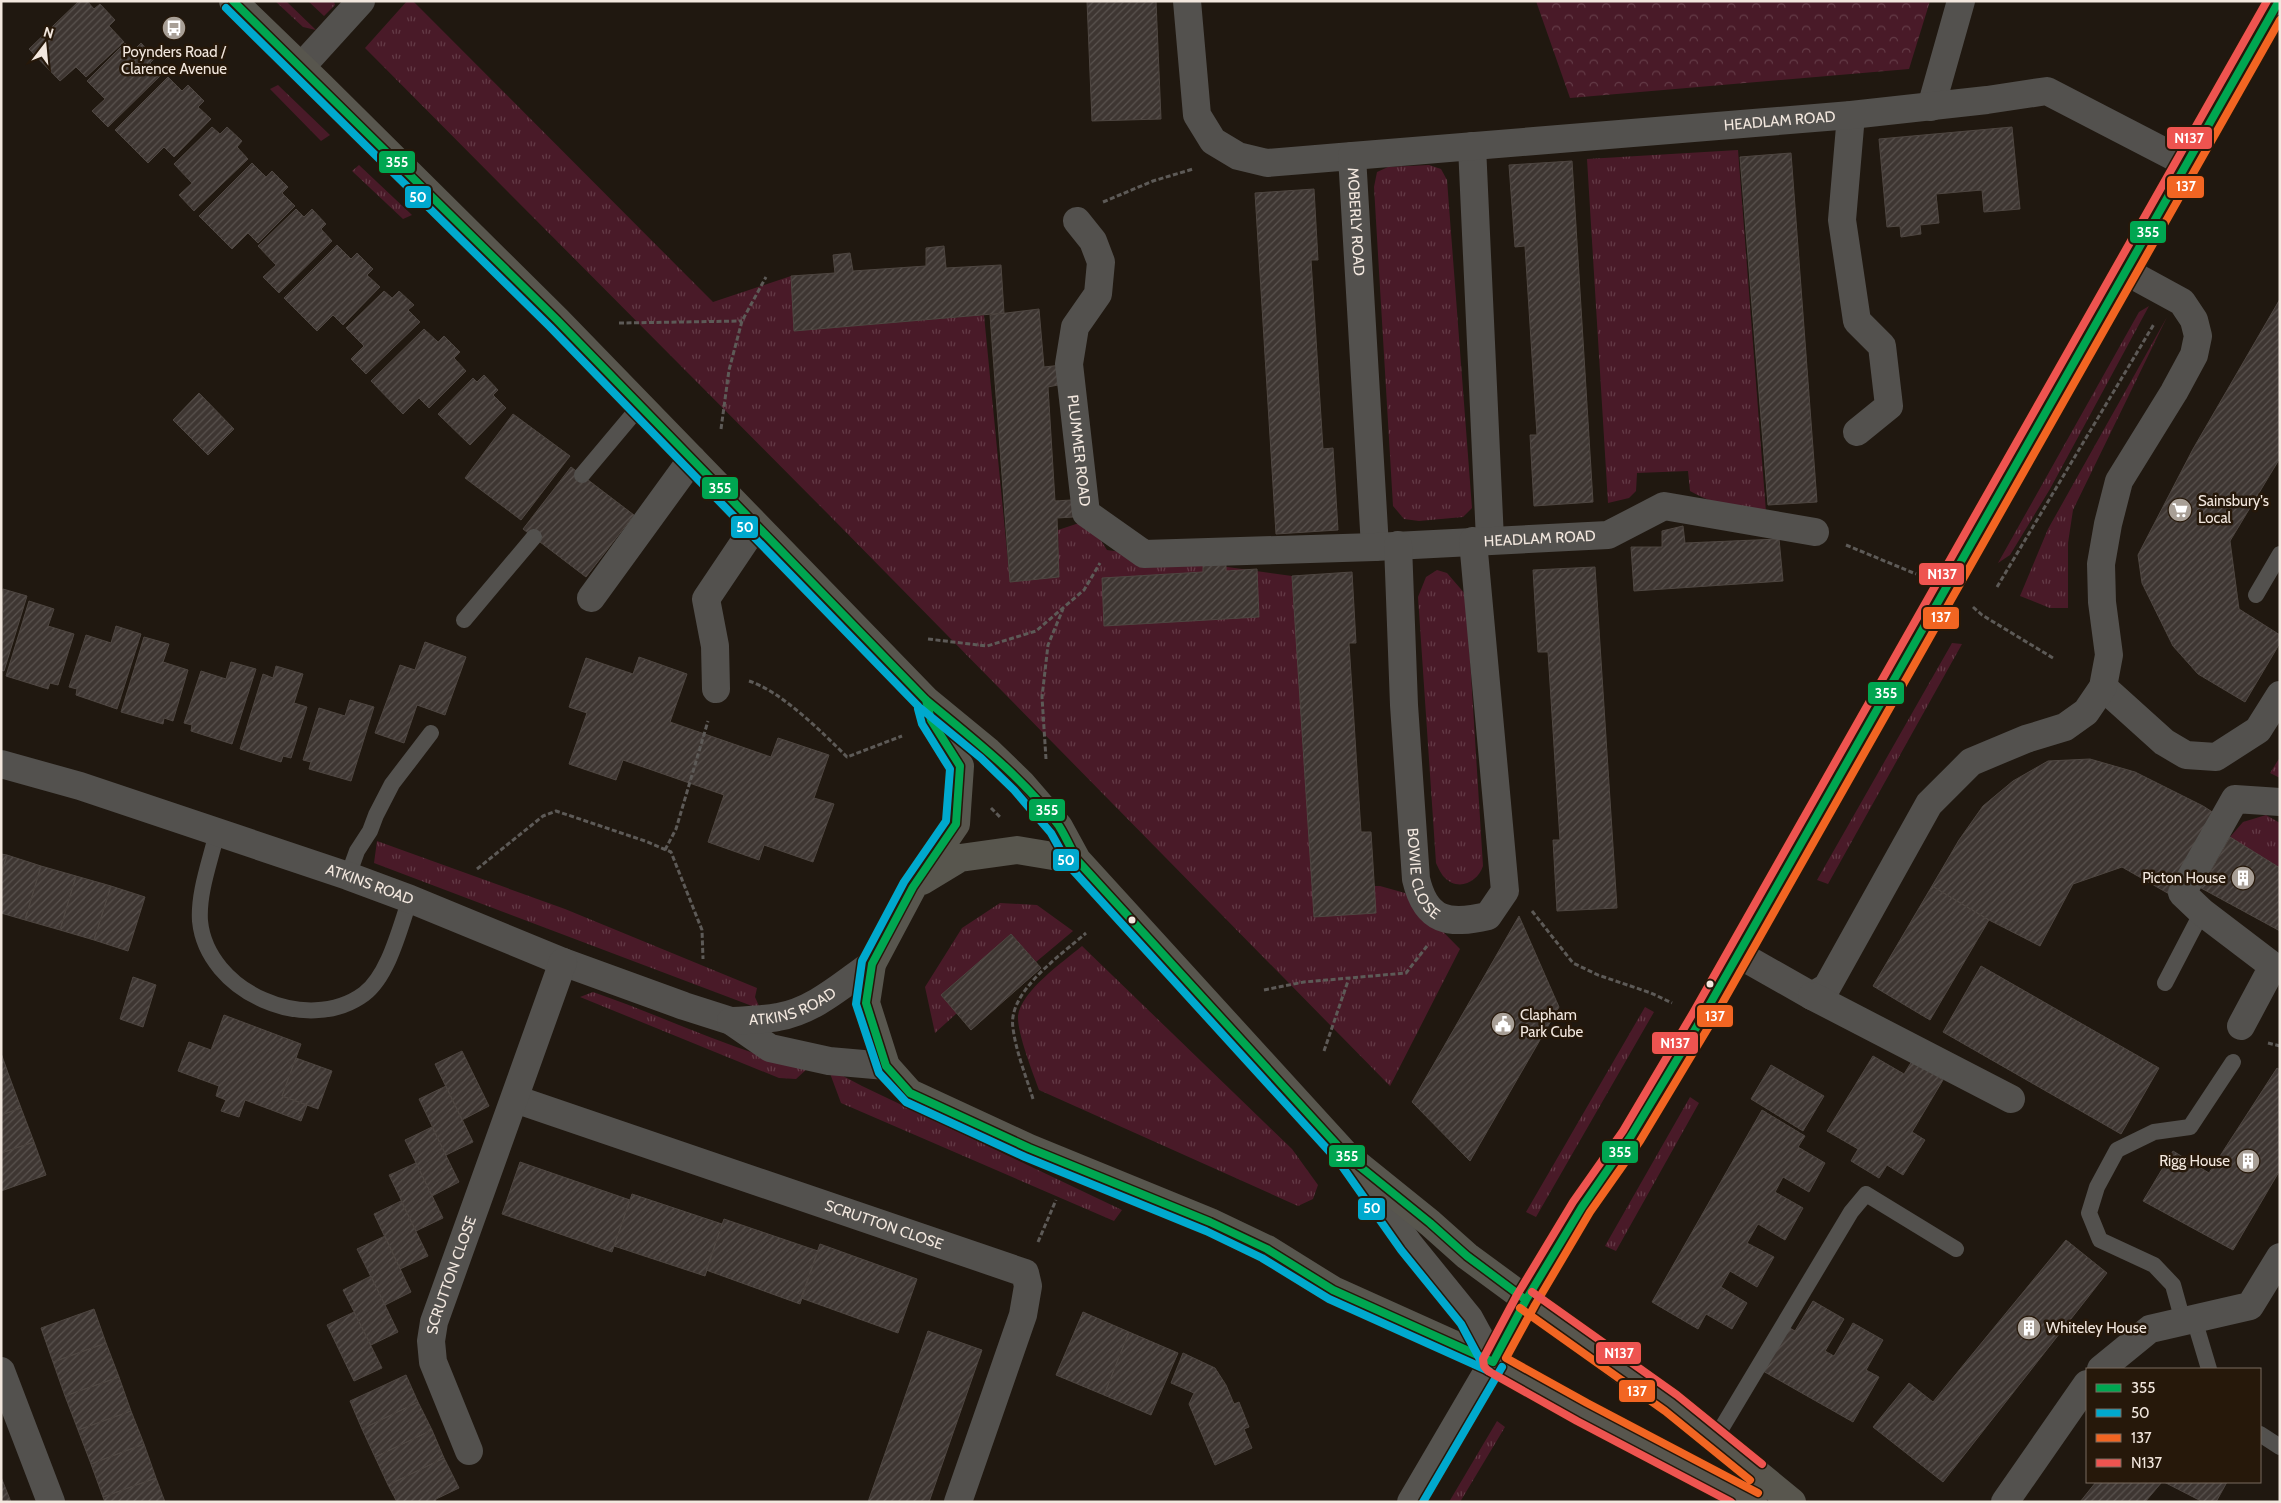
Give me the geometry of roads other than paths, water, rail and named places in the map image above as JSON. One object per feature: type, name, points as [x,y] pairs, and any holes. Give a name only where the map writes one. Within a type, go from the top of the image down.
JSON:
[{"type":"highway","points":[[233,1],[550,313],[692,459],[929,710],[988,751],[1020,783],[1059,827],[1077,860],[1347,1156],[1430,1223],[1467,1256],[1671,1403],[1792,1502]]},
{"type":"highway","points":[[929,710],[960,766],[956,824],[913,888],[872,964],[866,1003],[886,1066],[910,1094],[1029,1148],[1210,1222],[1267,1250],[1333,1290],[1377,1312],[1493,1362],[1582,1412],[1753,1502]]},
{"type":"highway","points":[[913,888],[960,858],[1018,850],[1077,860]]},
{"type":"main road","points":[[1411,1502],[1493,1362],[1526,1300],[1582,1207],[1631,1136],[1702,1018],[2127,272],[2279,1]]},
{"type":"main road","points":[[1347,1156],[1409,1244],[1469,1318],[1493,1362]]},
{"type":"street","points":[[301,67],[361,1]]},
{"type":"street","name":"MOBERLY ROAD","points":[[1188,1],[1197,115],[1213,141],[1238,156],[1267,163],[1352,156],[1387,546]]},
{"type":"street","points":[[1931,107],[1961,1]]},
{"type":"street","name":"HEADLAM ROAD","points":[[1352,156],[1851,115],[1931,107],[2048,91],[2188,164]]},
{"type":"street","points":[[1851,115],[1842,220],[1857,321],[1882,346],[1889,406],[1857,432]]},
{"type":"street","points":[[1472,146],[1481,540]]},
{"type":"street","name":"PLUMMER ROAD","points":[[1077,221],[1093,241],[1100,262],[1098,294],[1075,327],[1069,364],[1086,513],[1144,554],[1387,546]]},
{"type":"street","points":[[1812,996],[1827,987],[1929,804],[1971,762],[2026,739],[2065,727],[2086,712],[2103,687],[2109,655],[2102,602],[2101,564],[2117,489],[2194,355],[2198,336],[2194,320],[2182,302],[2127,272]]},
{"type":"street","points":[[591,598],[692,459]]},
{"type":"street","name":"HEADLAM ROAD","points":[[1387,546],[1608,535],[1664,506],[1815,532]]},
{"type":"street","points":[[716,679],[714,646],[706,599],[755,526]]},
{"type":"street","name":"BOWIE CLOSE","points":[[1387,546],[1404,704],[1416,879],[1420,897],[1429,910],[1448,920],[1466,921],[1488,916],[1505,891],[1481,540]]},
{"type":"street","points":[[2103,687],[2164,742],[2186,755],[2216,757],[2258,730],[2280,695]]},
{"type":"street","name":"ATKINS ROAD","points":[[1,764],[80,786],[348,876],[410,899],[563,962],[731,1021],[770,1048],[829,1061],[886,1066]]},
{"type":"street","points":[[2241,1026],[2273,966],[2202,912],[2182,893],[2235,799],[2280,802]]},
{"type":"street","points":[[1738,954],[1812,996],[2011,1099]]},
{"type":"street","name":"SCRUTTON CLOSE","points":[[470,1451],[433,1362],[431,1341],[434,1322],[563,962]]},
{"type":"street","name":"ATKINS ROAD","points":[[731,1021],[779,1017],[809,1006],[824,999],[872,964]]},
{"type":"street","name":"SCRUTTON CLOSE","points":[[515,1098],[1025,1273],[1028,1286],[1023,1315],[958,1502]]},
{"type":"street","points":[[2102,1368],[2150,1329],[2250,1306],[2280,1257]]},
{"type":"street","points":[[1,1371],[51,1502]]},
{"type":"street","points":[[2004,1502],[2086,1385]]},
{"type":"lane","points":[[582,475],[640,406]]},
{"type":"lane","points":[[464,620],[534,537]]},
{"type":"lane","points":[[2256,595],[2280,554]]},
{"type":"lane","points":[[348,876],[357,851],[370,831],[392,784],[431,733]]},
{"type":"lane","points":[[218,832],[202,896],[200,920],[206,943],[218,966],[234,983],[255,996],[282,1006],[306,1010],[329,1008],[349,1003],[366,992],[380,976],[389,957],[410,899]]},
{"type":"lane","points":[[2165,983],[2202,912]]},
{"type":"lane","points":[[2209,1368],[2173,1285],[2154,1265],[2100,1240],[2089,1213],[2097,1187],[2118,1150],[2154,1132],[2190,1127],[2233,1062]]},
{"type":"lane","points":[[1715,1439],[1851,1212],[1866,1194],[1956,1249]]},
{"type":"lane","points":[[2261,1435],[2280,1447]]},
{"type":"place","name":"Poynders Road / Clarence Avenue","points":[[174,28]]},
{"type":"place","name":"Sainsbury's Local","points":[[2180,510]]},
{"type":"place","name":"Picton House","points":[[2243,878]]},
{"type":"place","name":"Clapham Park Cube","points":[[1503,1024]]},
{"type":"place","name":"Rigg House","points":[[2248,1161]]},
{"type":"place","name":"Whiteley House","points":[[2029,1328]]}]
